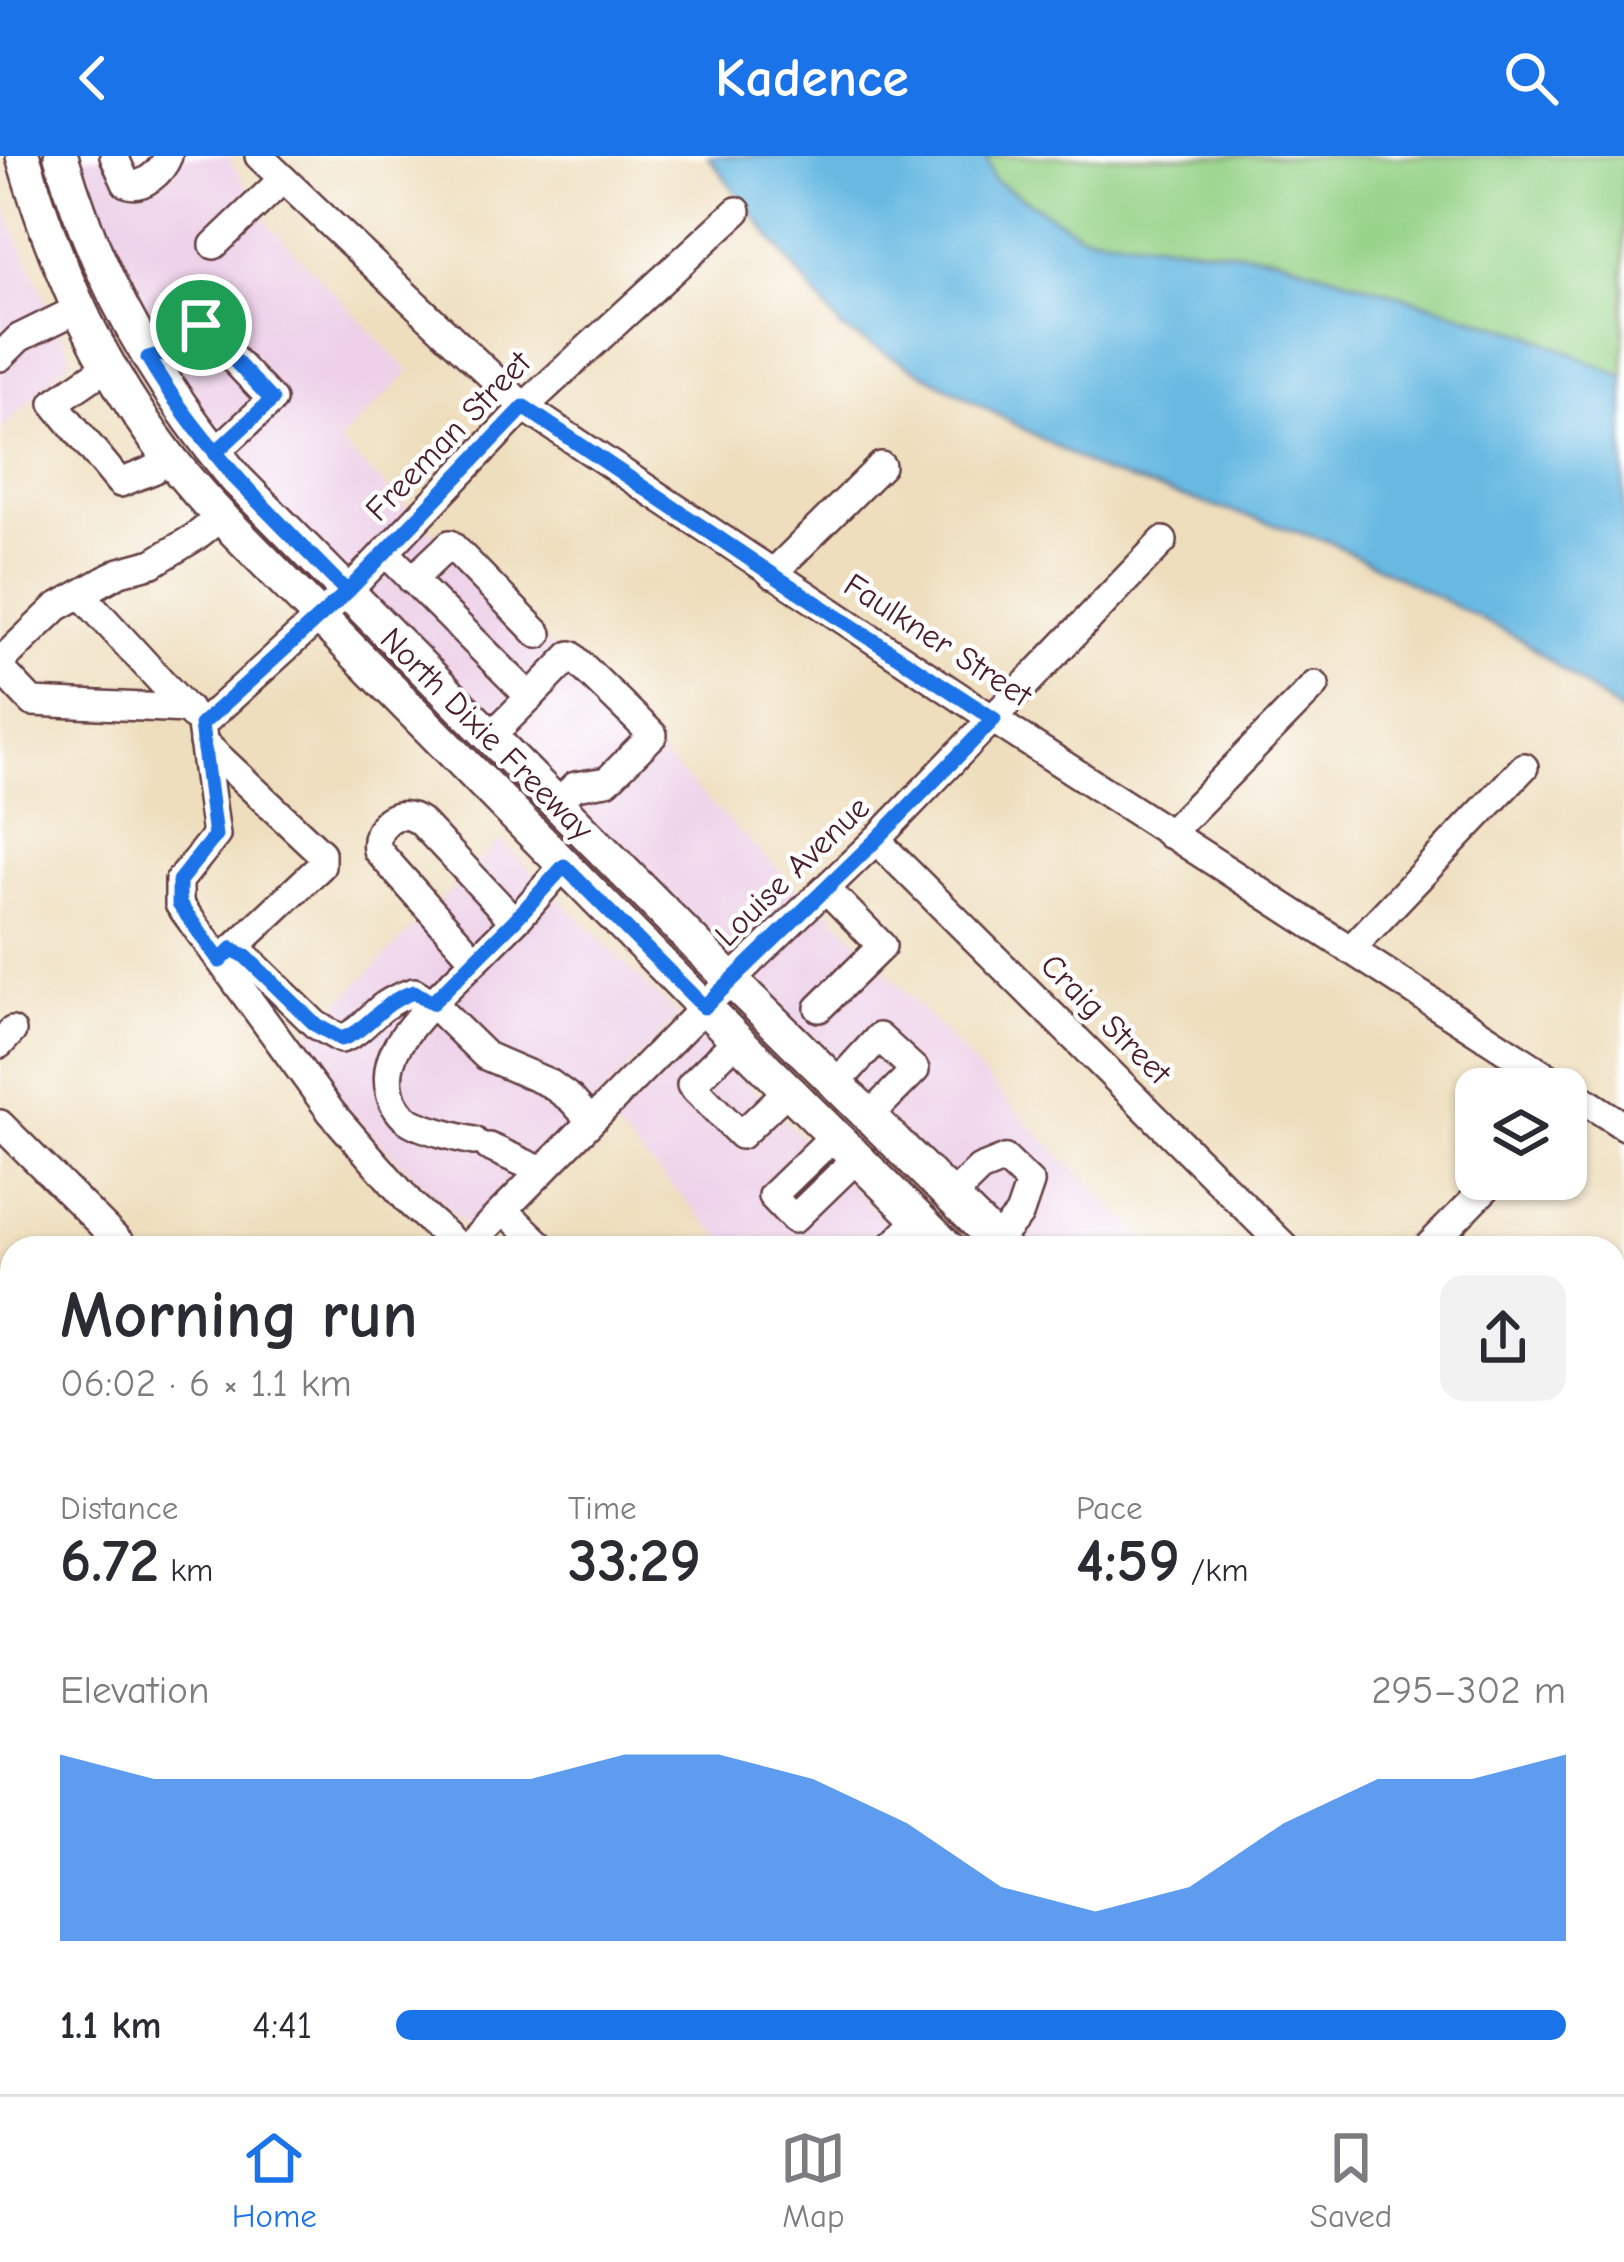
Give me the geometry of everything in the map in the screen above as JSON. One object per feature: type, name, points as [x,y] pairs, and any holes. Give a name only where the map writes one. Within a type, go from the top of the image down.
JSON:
[{"type":"main road","name":"North Dixie Freeway","points":[[22,156],[78,309],[108,366],[171,458],[221,517],[319,617],[936,1236]]},
{"type":"main road","name":"North Dixie Freeway","points":[[62,156],[100,266],[148,358],[186,417],[236,479],[990,1236]]},
{"type":"street","points":[[114,156],[126,183],[133,186],[153,175],[168,156]]},
{"type":"street","name":"Faulkner Street","points":[[259,156],[524,407],[1525,1068]]},
{"type":"street","points":[[214,245],[283,178]]},
{"type":"street","name":"Freeman Street","points":[[197,725],[347,592],[524,407],[737,211]]},
{"type":"street","points":[[6,339],[78,309]]},
{"type":"street","points":[[148,358],[174,351],[201,325],[272,400],[215,453]]},
{"type":"street","points":[[108,366],[54,403],[120,483],[171,458]]},
{"type":"street","points":[[772,574],[880,466]]},
{"type":"street","points":[[197,725],[32,702],[0,665],[57,607],[120,572],[153,562],[221,517]]},
{"type":"street","name":"Louise Avenue","points":[[476,1236],[876,840],[1163,541]]},
{"type":"street","points":[[412,580],[450,544],[538,634]]},
{"type":"street","points":[[385,552],[530,697]]},
{"type":"street","points":[[81,594],[197,725],[321,853],[321,866],[226,955]]},
{"type":"street","points":[[490,736],[572,655],[653,735],[608,781],[574,786],[556,803]]},
{"type":"street","points":[[1169,834],[1315,685]]},
{"type":"street","points":[[197,725],[215,836],[179,881],[179,904],[226,955],[331,1112],[412,1204],[449,1236]]},
{"type":"street","points":[[1350,950],[1525,767]]},
{"type":"street","points":[[475,960],[377,850],[378,834],[393,817],[411,814],[421,822],[514,921]]},
{"type":"street","name":"Craig Street","points":[[876,840],[1274,1236]]},
{"type":"street","points":[[542,1171],[410,1122],[393,1103],[388,1071],[391,1056],[411,1025],[564,866]]},
{"type":"street","points":[[819,1008],[882,946],[826,889]]},
{"type":"street","points":[[226,955],[245,956],[316,1025],[341,1039],[352,1036],[390,1002],[414,992],[432,1003],[486,1056],[550,1083],[591,1121]]},
{"type":"street","points":[[836,1084],[879,1037],[915,1070],[869,1116]]},
{"type":"street","points":[[737,1040],[691,1084],[741,1135],[788,1090]]},
{"type":"street","name":"Faulkner Street","points":[[1587,1108],[1624,1126]]},
{"type":"street","points":[[0,1124],[113,1236]]},
{"type":"street","points":[[951,1197],[980,1169],[1005,1159],[1030,1183],[1019,1215],[1005,1236]]},
{"type":"street","points":[[1459,1236],[1482,1200]]},
{"type":"street","points":[[504,1210],[531,1236]]},
{"type":"street","points":[[902,1236],[919,1219]]},
{"type":"shaded area","points":[[73,156],[228,156],[272,228],[410,372],[338,442],[410,510],[346,577],[243,472],[124,296]]},
{"type":"shaded area","points":[[0,193],[72,357],[0,432]]},
{"type":"shaded area","points":[[426,525],[804,895],[730,965],[361,592]]},
{"type":"shaded area","points":[[500,840],[679,1017],[470,1229],[288,1055]]},
{"type":"shaded area","points":[[824,905],[1031,1126],[1143,1236],[1004,1236],[745,980]]},
{"type":"shaded area","points":[[694,1032],[902,1236],[720,1236],[607,1120]]},
{"type":"green space","points":[[986,156],[1624,156],[1624,377],[1530,335],[1272,256],[1080,234],[994,180]]},
{"type":"water","points":[[708,156],[986,156],[994,180],[1080,234],[1272,256],[1530,335],[1624,377],[1624,715],[1520,639],[1327,541],[1102,472],[842,329]]},
{"type":"route","points":[[201,325],[174,351],[148,358],[186,417],[208,445],[236,479],[347,592],[201,725],[215,836],[179,881],[179,904],[220,961],[232,949],[245,956],[316,1025],[341,1039],[352,1036],[405,994],[414,992],[432,1003],[564,866],[704,1007],[994,719],[524,407],[347,592],[215,453],[272,400],[201,325]]}]
